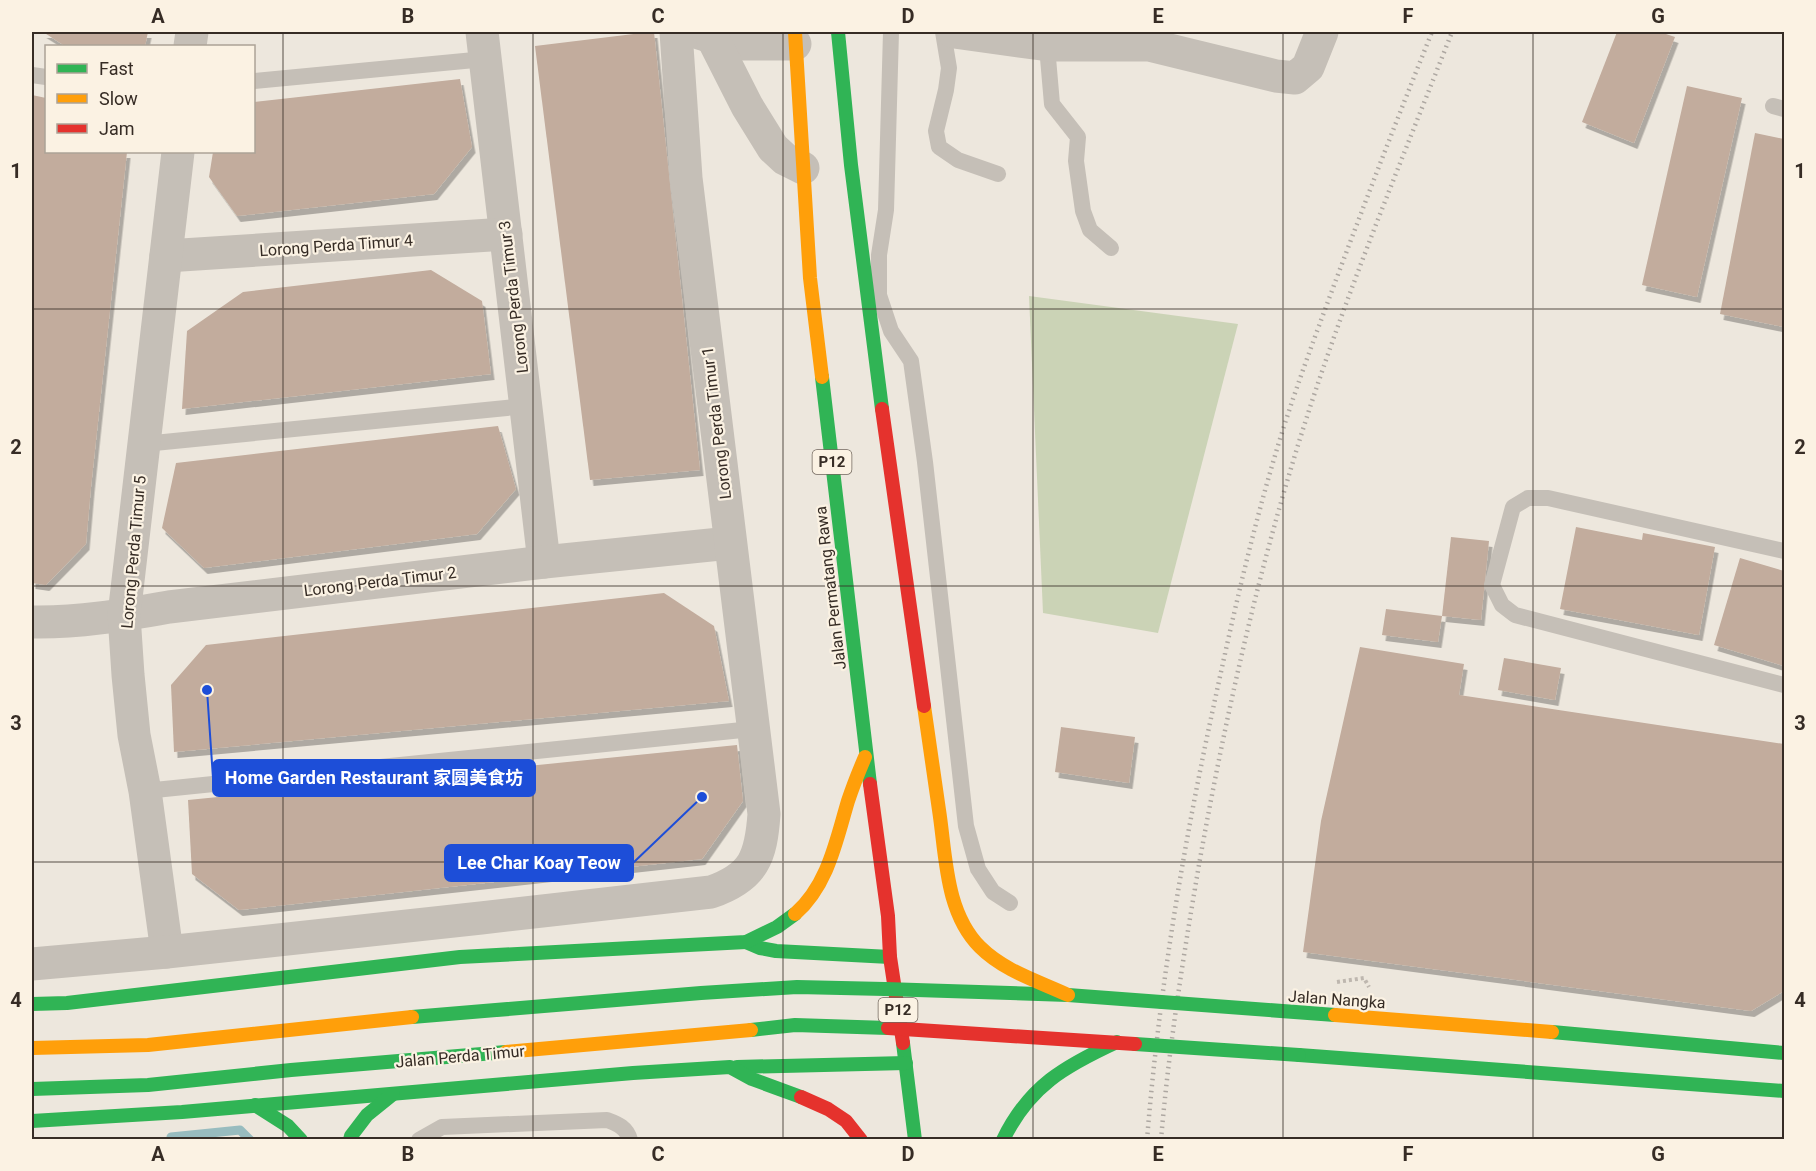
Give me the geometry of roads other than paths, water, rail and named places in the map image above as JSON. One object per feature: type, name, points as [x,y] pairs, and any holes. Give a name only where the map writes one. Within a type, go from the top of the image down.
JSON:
[{"type":"main road","points":[[838,32],[850,165],[887,446],[951,892],[959,915],[969,933],[982,949],[1001,963],[1068,995]]},
{"type":"main road","name":"Jalan Permatang Rawa","points":[[795,38],[810,278],[866,755],[888,916],[890,957],[915,1140]]},
{"type":"main road","points":[[32,1004],[67,1003],[460,957],[746,942],[787,921],[806,905],[821,884],[840,831],[856,775],[866,755]]},
{"type":"main road","points":[[746,942],[776,951],[890,957]]},
{"type":"main road","name":"Jalan Nangka","points":[[32,1048],[148,1045],[374,1020],[796,987],[1068,995],[1552,1032],[1785,1053]]},
{"type":"main road","name":"Jalan Perda Timur","points":[[32,1089],[148,1085],[795,1025],[888,1028],[1117,1042]]},
{"type":"main road","points":[[1552,1032],[1692,1031]]},
{"type":"main road","points":[[1003,1140],[1009,1125],[1024,1105],[1046,1084],[1070,1064],[1117,1042],[1785,1091]]},
{"type":"main road","points":[[32,1121],[182,1112],[622,1074],[730,1067],[906,1063]]},
{"type":"main road","points":[[730,1067],[752,1079],[828,1109],[846,1121],[861,1140]]},
{"type":"main road","points":[[350,1140],[367,1115],[393,1094]]},
{"type":"main road","points":[[255,1106],[288,1126],[301,1140]]},
{"type":"street","name":"Lorong Perda Timur 1","points":[[167,952],[711,892],[726,887],[752,866],[759,853],[764,814],[686,178],[676,32]]},
{"type":"street","points":[[954,32],[1049,45],[1149,38],[1276,76],[1295,78],[1308,66],[1322,32]]},
{"type":"street","points":[[704,35],[734,44],[760,45],[795,38]]},
{"type":"street","points":[[704,35],[773,148],[785,159],[803,168]]},
{"type":"street","name":"Lorong Perda Timur 3","points":[[484,45],[544,562]]},
{"type":"street","name":"Lorong Perda Timur 5","points":[[167,952],[145,791],[133,725],[124,615],[178,153]]},
{"type":"street","name":"Lorong Perda Timur 4","points":[[166,256],[506,234]]},
{"type":"street","name":"Lorong Perda Timur 2","points":[[32,622],[124,615],[169,606],[544,562],[730,543]]},
{"type":"street","points":[[32,964],[167,952]]},
{"type":"lane","points":[[891,32],[886,210],[879,255],[879,295],[891,331],[910,361],[927,473],[966,826],[978,868],[993,892],[1010,903]]},
{"type":"lane","points":[[942,32],[949,68],[936,131],[939,147],[958,160],[998,174]]},
{"type":"lane","points":[[255,81],[484,45]]},
{"type":"lane","points":[[1049,45],[1052,104],[1078,137],[1076,161],[1083,211],[1089,230],[1111,248]]},
{"type":"lane","points":[[144,444],[526,406]]},
{"type":"lane","points":[[1785,551],[1548,498],[1528,498],[1514,507],[1492,585],[1502,605],[1515,615],[1785,685]]},
{"type":"lane","points":[[145,791],[753,729]]},
{"type":"lane","points":[[419,1140],[442,1127],[607,1120],[620,1125],[629,1134],[630,1140]]},
{"type":"waterway","points":[[171,1137],[240,1130],[250,1140]]},
{"type":"railway","points":[[1147,1140],[1158,1028],[1183,860],[1216,695],[1250,547],[1274,459],[1301,377],[1432,32]]},
{"type":"railway","points":[[1161,1140],[1168,1069],[1200,859],[1229,710],[1252,611],[1309,410],[1368,247],[1452,32]]},
{"type":"place","name":"Home Garden Restaurant 家圆美食坊","points":[[207,690]]},
{"type":"place","name":"Lee Char Koay Teow","points":[[702,797]]}]
